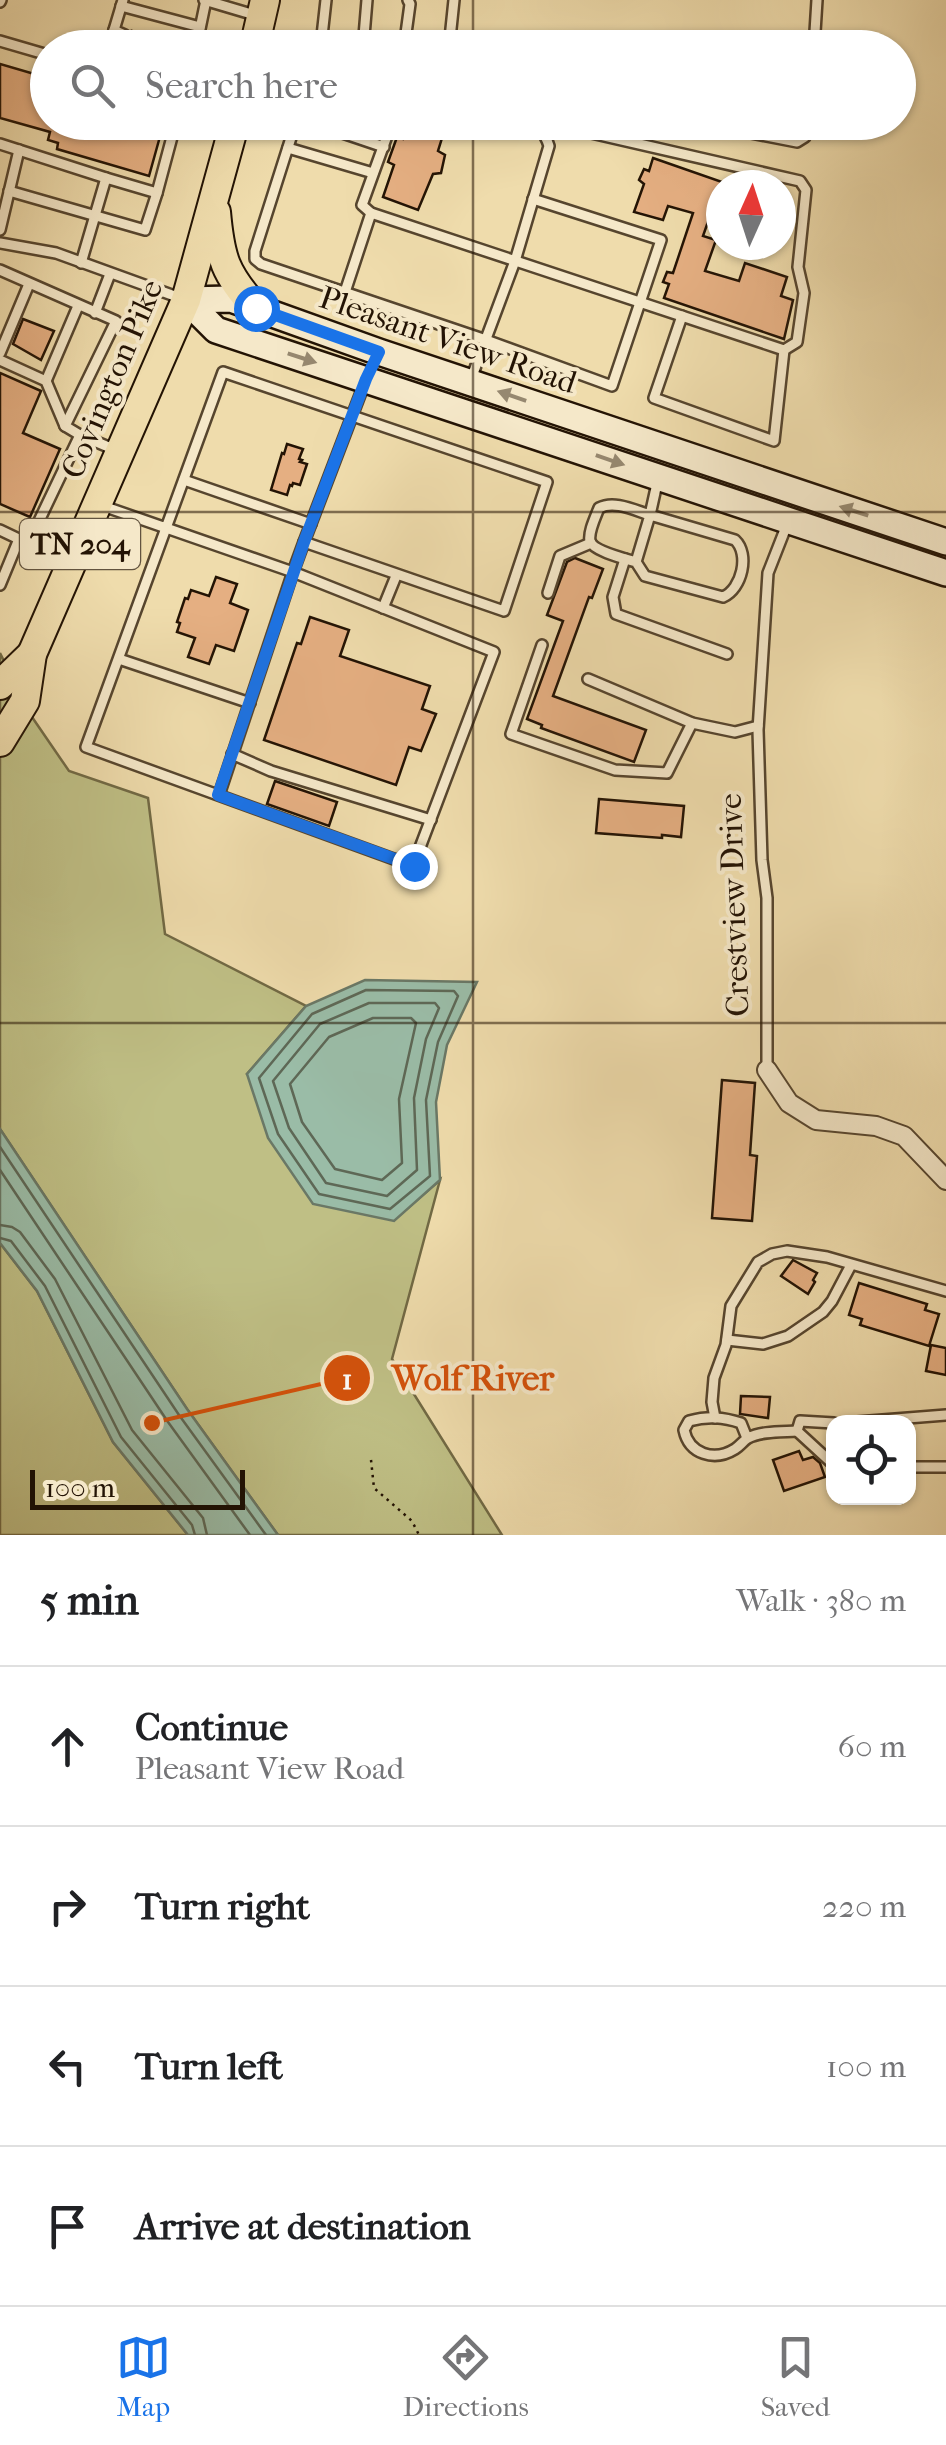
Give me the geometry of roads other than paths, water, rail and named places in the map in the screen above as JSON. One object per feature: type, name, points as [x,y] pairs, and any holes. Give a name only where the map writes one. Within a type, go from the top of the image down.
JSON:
[{"type":"main road","name":"Covington Pike","points":[[0,742],[25,700],[32,654],[186,300],[230,140]]},
{"type":"main road","points":[[214,200],[225,266],[236,286],[256,308]]},
{"type":"main road","name":"Pleasant View Road","points":[[186,300],[232,299],[944,541]]},
{"type":"main road","name":"Pleasant View Road","points":[[186,300],[216,330],[938,570]]},
{"type":"main road","points":[[366,379],[379,352]]},
{"type":"main road","points":[[938,570],[944,541]]},
{"type":"main road","name":"Covington Pike","points":[[0,685],[32,654]]},
{"type":"street","name":"Crestview Drive","points":[[767,1070],[789,1104],[816,1120],[876,1126],[904,1136],[946,1180]]},
{"type":"lane","points":[[199,30],[205,0],[263,9]]},
{"type":"lane","points":[[325,30],[326,0]]},
{"type":"lane","points":[[365,30],[367,0]]},
{"type":"lane","points":[[406,30],[408,0]]},
{"type":"lane","points":[[451,30],[454,0]]},
{"type":"lane","points":[[816,30],[818,0]]},
{"type":"lane","points":[[114,30],[122,3],[200,27]]},
{"type":"lane","points":[[0,41],[30,50]]},
{"type":"lane","points":[[9,191],[145,230],[171,140]]},
{"type":"lane","points":[[290,140],[255,250],[255,259],[261,264],[612,386],[661,240],[533,199]]},
{"type":"lane","points":[[362,140],[384,147]]},
{"type":"lane","points":[[386,140],[362,205],[371,213],[784,350]]},
{"type":"lane","points":[[470,382],[515,260],[547,140]]},
{"type":"lane","points":[[622,140],[800,181],[806,190],[798,266],[804,293],[797,342],[784,350]]},
{"type":"lane","points":[[0,144],[157,193]]},
{"type":"lane","points":[[288,148],[372,173]]},
{"type":"lane","points":[[0,230],[19,150]]},
{"type":"lane","points":[[81,263],[106,178]]},
{"type":"lane","points":[[345,292],[371,213]]},
{"type":"lane","points":[[0,244],[56,254],[186,300]]},
{"type":"lane","points":[[0,270],[116,321],[65,426]]},
{"type":"lane","points":[[95,313],[110,274]]},
{"type":"lane","points":[[0,352],[29,284]]},
{"type":"lane","points":[[46,381],[78,306]]},
{"type":"lane","points":[[682,316],[654,398],[774,441],[784,350]]},
{"type":"lane","points":[[0,360],[46,381],[65,426],[120,452]]},
{"type":"lane","points":[[98,504],[166,529],[293,572],[494,652],[414,866],[86,747],[118,659],[166,529],[184,480],[222,372],[546,482],[504,611],[304,542]]},
{"type":"lane","points":[[218,795],[310,524],[366,379]]},
{"type":"lane","points":[[0,585],[80,434]]},
{"type":"lane","points":[[636,562],[658,476]]},
{"type":"lane","points":[[184,480],[310,524]]},
{"type":"lane","points":[[605,504],[650,516],[741,545],[744,552],[737,587],[732,593],[723,597],[646,576],[636,562],[591,543],[589,537],[599,508],[605,504]]},
{"type":"lane","name":"Crestview Drive","points":[[767,1070],[767,898],[762,860],[758,726],[768,573],[789,520]]},
{"type":"lane","points":[[0,530],[71,564]]},
{"type":"lane","points":[[548,592],[560,556],[591,543]]},
{"type":"lane","points":[[625,558],[613,597],[616,614],[727,654]]},
{"type":"lane","points":[[383,608],[396,576]]},
{"type":"lane","points":[[542,644],[512,734],[614,770],[667,773],[692,724]]},
{"type":"lane","points":[[118,659],[250,702]]},
{"type":"lane","points":[[588,679],[692,724],[734,732],[758,726]]},
{"type":"lane","points":[[232,754],[271,771],[431,820]]},
{"type":"lane","points":[[715,1418],[714,1378],[732,1306],[758,1262],[772,1254],[787,1251],[828,1257],[946,1291]]},
{"type":"lane","points":[[726,1340],[763,1344],[788,1336],[823,1312],[852,1265]]},
{"type":"lane","points":[[916,1417],[946,1415]]},
{"type":"lane","points":[[746,1438],[741,1423],[715,1418],[689,1421],[684,1430],[686,1442],[694,1450],[710,1454],[739,1447],[746,1438],[797,1431]]},
{"type":"lane","points":[[797,1431],[800,1421],[826,1423]]},
{"type":"lane","points":[[797,1431],[826,1458]]},
{"type":"lane","points":[[916,1467],[946,1467]]},
{"type":"water","points":[[365,980],[477,982],[447,1045],[436,1102],[440,1180],[394,1221],[313,1204],[268,1138],[247,1074],[306,1006]]},
{"type":"water","points":[[0,1129],[187,1409],[278,1535],[188,1535],[113,1442],[37,1291],[0,1243]]},
{"type":"place","name":"Wolf River","points":[[152,1423]]}]
